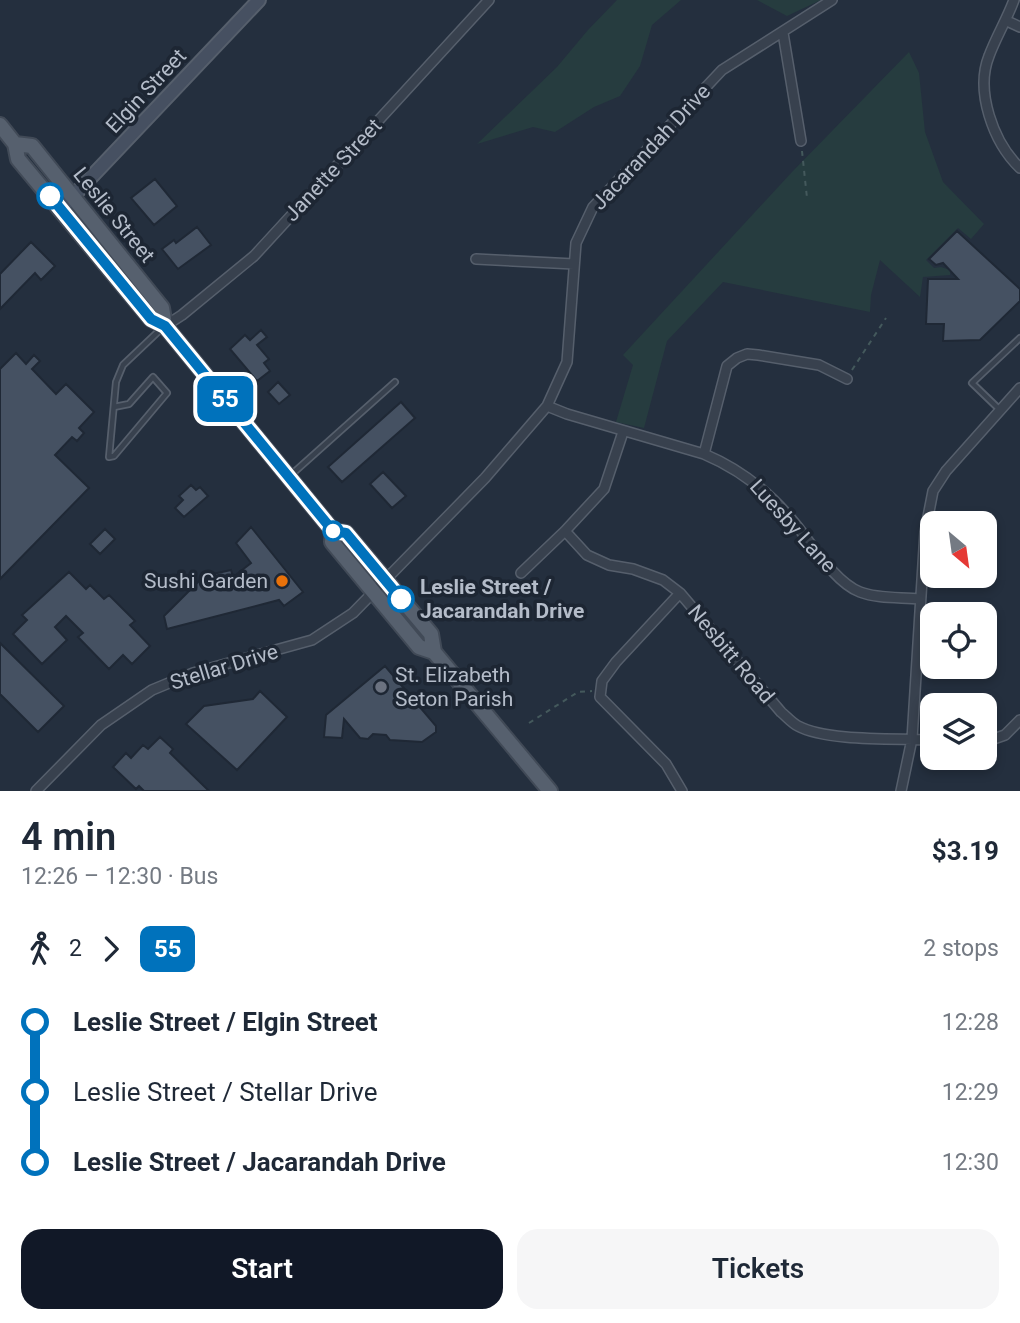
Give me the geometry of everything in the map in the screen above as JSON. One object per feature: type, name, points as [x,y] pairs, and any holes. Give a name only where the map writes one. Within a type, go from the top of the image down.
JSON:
[{"type":"main road","name":"Leslie Street","points":[[0,125],[15,144],[18,159],[151,319],[165,326],[333,531],[346,533],[431,634],[434,652],[550,791]]},
{"type":"main road","name":"Leslie Street","points":[[15,144],[32,146],[162,308],[165,326]]},
{"type":"main road","name":"Leslie Street","points":[[333,531],[332,542],[419,647],[434,652]]},
{"type":"street","name":"Elgin Street","points":[[61,209],[259,0]]},
{"type":"street","name":"Janette Street","points":[[165,326],[254,256],[489,0]]},
{"type":"street","name":"Jacarandah Drive","points":[[385,579],[485,478],[547,406],[568,362],[576,243],[593,207],[722,70],[832,0]]},
{"type":"street","points":[[1014,0],[989,57],[984,76],[984,92],[990,118],[1002,143],[1020,168]]},
{"type":"street","points":[[1007,21],[1020,27]]},
{"type":"street","points":[[783,33],[801,141]]},
{"type":"street","points":[[476,259],[575,264]]},
{"type":"street","points":[[704,454],[727,366],[737,358],[747,355],[791,359],[819,365],[847,379]]},
{"type":"street","points":[[901,791],[912,739],[919,599],[925,532],[933,491],[946,471],[1020,388]]},
{"type":"street","name":"Luesby Lane","points":[[547,406],[623,432],[704,454],[744,473],[768,493],[836,574],[859,592],[919,599]]},
{"type":"street","points":[[521,573],[604,489],[623,432]]},
{"type":"street","name":"Nesbitt Road","points":[[565,531],[587,555],[609,565],[633,569],[663,580],[680,593],[781,712],[797,726],[814,732],[839,735],[920,739]]},
{"type":"street","name":"Stellar Drive","points":[[36,791],[101,725],[152,690],[193,673],[312,640],[353,613],[385,579]]},
{"type":"street","points":[[680,593],[616,662],[602,681],[600,697],[666,764],[682,791]]},
{"type":"street","points":[[997,738],[1005,735],[1020,720]]},
{"type":"lane","points":[[114,407],[128,404],[153,377],[167,393],[114,456],[109,457],[116,382],[123,365],[165,326]]},
{"type":"lane","points":[[999,409],[972,383],[1020,338]]},
{"type":"lane","points":[[289,477],[396,382]]},
{"type":"path","points":[[801,141],[807,198]]},
{"type":"path","points":[[847,379],[886,318]]},
{"type":"path","points":[[529,723],[578,692],[600,691]]},
{"type":"green space","points":[[617,0],[681,0],[652,25],[640,66],[620,96],[594,107],[555,132],[533,127],[477,144],[557,67]]},
{"type":"green space","points":[[757,0],[821,0],[787,16]]},
{"type":"green space","points":[[909,52],[919,73],[925,132],[943,182],[984,224],[971,239],[958,228],[926,260],[934,268],[950,270],[950,275],[923,277],[920,297],[880,260],[871,295],[870,312],[723,282],[667,341],[644,428],[616,422],[633,365],[623,355],[792,172]]},
{"type":"building","points":[[155,179],[177,206],[154,225],[131,198]]},
{"type":"building","points":[[197,227],[211,245],[178,269],[162,249],[174,240],[176,243]]},
{"type":"building","points":[[957,231],[1020,289],[1020,301],[980,340],[943,341],[944,324],[926,324],[928,279],[958,279],[943,263],[936,265],[929,259]]},
{"type":"building","points":[[31,242],[55,266],[41,280],[35,273],[0,309],[0,274]]},
{"type":"building","points":[[261,330],[267,337],[257,345],[269,359],[264,363],[270,371],[257,381],[230,349],[245,335],[250,340]]},
{"type":"building","points":[[16,353],[26,364],[34,355],[40,361],[32,369],[56,394],[66,384],[94,412],[79,428],[84,433],[77,441],[72,437],[55,455],[89,488],[0,579],[0,369]]},
{"type":"building","points":[[278,382],[290,395],[279,404],[268,392]]},
{"type":"building","points":[[401,402],[415,418],[342,482],[328,467]]},
{"type":"building","points":[[383,472],[406,496],[392,508],[370,484]]},
{"type":"building","points":[[191,485],[196,490],[200,487],[208,496],[184,517],[175,508],[183,500],[179,496]]},
{"type":"building","points":[[251,527],[303,592],[284,606],[279,600],[167,629],[164,616],[204,576],[231,570],[233,577],[251,563],[236,543]]},
{"type":"building","points":[[105,529],[115,539],[100,554],[90,544]]},
{"type":"building","points":[[69,572],[86,589],[90,585],[104,599],[109,595],[135,621],[130,625],[150,646],[132,664],[123,655],[109,669],[78,637],[83,633],[66,616],[55,627],[67,640],[42,664],[13,634],[27,620],[22,615]]},
{"type":"building","points":[[0,643],[64,706],[38,732],[0,694]]},
{"type":"building","name":"St. Elizabeth Seton Parish","points":[[385,666],[436,726],[436,732],[422,742],[390,740],[386,735],[373,734],[368,739],[360,738],[344,719],[342,738],[324,737],[326,715]]},
{"type":"building","points":[[260,691],[287,717],[237,770],[186,724],[204,706],[253,699]]},
{"type":"building","points":[[160,737],[173,749],[170,753],[209,791],[144,791],[139,786],[136,789],[113,767],[126,753],[131,758],[143,745],[148,749]]},
{"type":"bus line","name":"55","points":[[50,196],[151,319],[165,326],[333,531],[346,533],[401,599]]},
{"type":"place","name":"Sushi Garden","points":[[282,581]]},
{"type":"place","name":"Leslie Street / Jacarandah Drive","points":[[401,599]]},
{"type":"place","name":"St. Elizabeth Seton Parish","points":[[381,687]]}]
